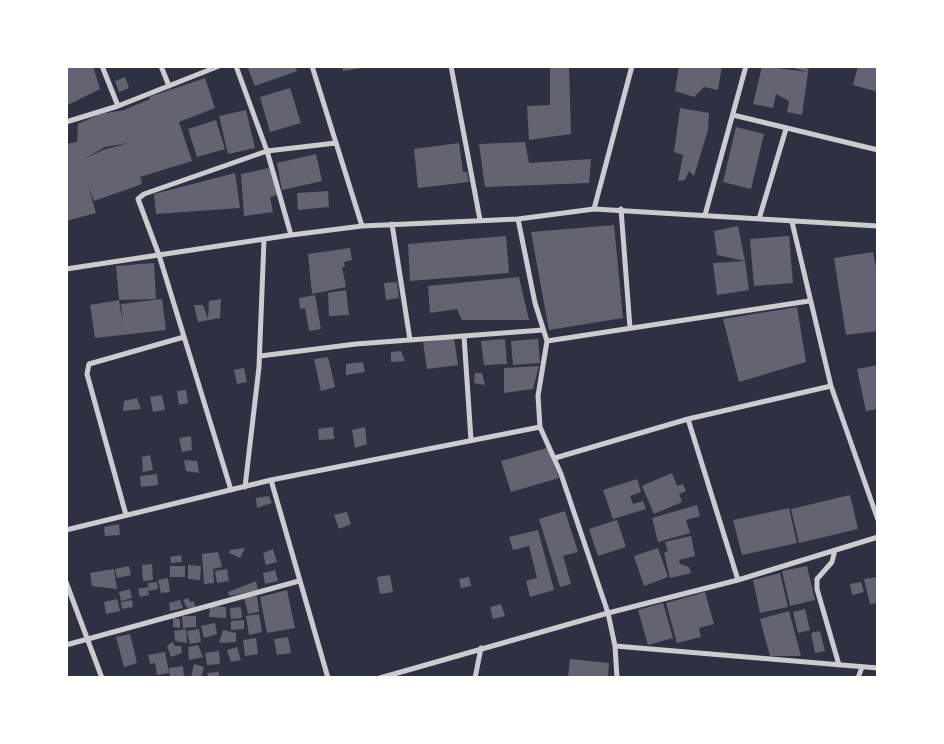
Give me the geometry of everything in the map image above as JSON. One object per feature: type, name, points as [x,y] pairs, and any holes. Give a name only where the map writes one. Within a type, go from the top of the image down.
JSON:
[{"type":"street","points":[[102,66],[118,106]]},
{"type":"street","points":[[161,66],[169,86]]},
{"type":"street","points":[[66,122],[118,106],[219,66]]},
{"type":"street","points":[[236,66],[267,151],[292,234]]},
{"type":"street","points":[[312,66],[362,226]]},
{"type":"street","points":[[451,66],[480,220]]},
{"type":"street","points":[[594,209],[632,66]]},
{"type":"street","points":[[705,215],[746,66]]},
{"type":"street","points":[[733,116],[878,150]]},
{"type":"street","points":[[759,220],[786,129]]},
{"type":"street","points":[[231,490],[159,255],[138,199],[140,196],[267,151],[336,143]]},
{"type":"street","points":[[66,269],[264,240],[292,234],[362,226],[518,219],[594,209],[621,209],[759,220],[878,226]]},
{"type":"street","points":[[621,209],[630,328]]},
{"type":"street","points":[[518,219],[547,341],[538,396],[540,427],[555,458],[608,612],[615,646],[617,678]]},
{"type":"street","points":[[792,222],[831,386],[878,520]]},
{"type":"street","points":[[392,224],[410,340]]},
{"type":"street","points":[[245,487],[260,356],[264,240]]},
{"type":"street","points":[[547,341],[810,301]]},
{"type":"street","points":[[260,356],[410,340],[543,330]]},
{"type":"street","points":[[464,336],[471,440]]},
{"type":"street","points":[[126,515],[87,374],[89,364],[184,337]]},
{"type":"street","points":[[555,458],[688,419],[831,386]]},
{"type":"street","points":[[688,419],[738,580]]},
{"type":"street","points":[[66,530],[271,480],[540,427]]},
{"type":"street","points":[[271,480],[328,678]]},
{"type":"street","points":[[380,678],[608,612],[738,580],[878,537]]},
{"type":"street","points":[[835,550],[832,562],[817,579],[817,589],[839,665]]},
{"type":"street","points":[[66,645],[299,581]]},
{"type":"street","points":[[66,582],[102,678]]},
{"type":"street","points":[[615,646],[878,668]]},
{"type":"street","points":[[475,678],[481,648]]},
{"type":"street","points":[[858,678],[862,667]]},
{"type":"building","points":[[66,66],[93,66],[100,89],[66,106]]},
{"type":"building","points":[[247,66],[295,66],[297,71],[255,86]]},
{"type":"building","points":[[342,66],[369,66],[369,67],[343,71]]},
{"type":"building","points":[[550,66],[569,66],[571,134],[529,140],[527,106],[550,105]]},
{"type":"building","points":[[679,66],[722,66],[718,90],[704,87],[694,97],[675,91]]},
{"type":"building","points":[[762,66],[808,72],[802,115],[787,112],[789,101],[776,94],[773,108],[753,104]]},
{"type":"building","points":[[786,66],[809,66],[808,72]]},
{"type":"building","points":[[858,66],[878,66],[878,92],[853,85]]},
{"type":"building","points":[[125,77],[129,88],[119,92],[115,81]]},
{"type":"building","points":[[205,78],[215,108],[179,122],[192,161],[140,177],[142,184],[94,201],[88,186],[96,213],[66,221],[66,144],[77,142],[78,124],[100,114],[124,110],[150,99],[149,97]],"holes":[[[128,143],[103,150],[84,159],[105,147]]]},
{"type":"building","points":[[290,88],[301,123],[270,132],[260,97]]},
{"type":"building","points":[[680,108],[709,113],[708,130],[694,176],[689,171],[685,180],[678,181],[683,155],[674,152]]},
{"type":"building","points":[[246,110],[255,148],[228,154],[219,116]]},
{"type":"building","points":[[216,120],[225,149],[197,157],[188,129]]},
{"type":"building","points":[[736,127],[764,134],[751,189],[723,182]]},
{"type":"building","points":[[525,142],[529,163],[591,159],[589,183],[485,187],[479,144]]},
{"type":"building","points":[[459,143],[463,172],[467,172],[469,182],[418,188],[414,149]]},
{"type":"building","points":[[316,154],[322,181],[282,190],[277,163]]},
{"type":"building","points":[[269,168],[277,195],[270,197],[273,212],[244,216],[241,174]]},
{"type":"building","points":[[235,173],[240,208],[156,214],[154,194]]},
{"type":"building","points":[[328,191],[329,207],[298,210],[297,193]]},
{"type":"building","points":[[614,225],[623,318],[549,330],[531,232]]},
{"type":"building","points":[[738,226],[745,261],[717,255],[714,231]]},
{"type":"building","points":[[506,236],[509,273],[410,281],[408,244]]},
{"type":"building","points":[[789,236],[793,283],[754,286],[750,239]]},
{"type":"building","points":[[350,248],[352,260],[344,262],[345,267],[342,267],[346,287],[312,294],[308,254]]},
{"type":"building","points":[[873,252],[878,278],[878,331],[846,335],[834,258]]},
{"type":"building","points":[[745,261],[749,290],[717,295],[713,263]]},
{"type":"building","points":[[154,263],[156,299],[119,300],[116,266]]},
{"type":"building","points":[[519,277],[529,320],[462,320],[457,309],[430,313],[428,286]]},
{"type":"building","points":[[397,282],[399,298],[386,300],[384,283]]},
{"type":"building","points":[[346,290],[349,315],[329,316],[328,293]]},
{"type":"building","points":[[315,295],[321,329],[309,331],[305,308],[300,309],[299,298]]},
{"type":"building","points":[[162,299],[166,330],[95,338],[90,305],[119,300],[123,325],[121,304]]},
{"type":"building","points":[[221,299],[220,318],[198,322],[194,305],[203,305],[208,319],[209,301]]},
{"type":"building","points":[[797,307],[806,362],[739,382],[723,319]]},
{"type":"building","points":[[454,338],[458,365],[427,369],[423,342]]},
{"type":"building","points":[[505,339],[507,364],[484,365],[481,341]]},
{"type":"building","points":[[538,339],[540,363],[513,365],[511,341]]},
{"type":"building","points":[[401,351],[405,361],[391,362],[391,352]]},
{"type":"building","points":[[328,357],[335,387],[321,391],[314,359]]},
{"type":"building","points":[[363,362],[365,372],[346,375],[346,364]]},
{"type":"building","points":[[878,365],[878,409],[866,411],[857,369]]},
{"type":"building","points":[[539,366],[533,389],[504,393],[504,368]]},
{"type":"building","points":[[244,368],[247,382],[237,384],[234,370]]},
{"type":"building","points":[[475,373],[482,373],[485,385],[474,383]]},
{"type":"building","points":[[186,390],[188,403],[179,405],[177,391]]},
{"type":"building","points":[[162,395],[165,410],[153,412],[150,397]]},
{"type":"building","points":[[137,398],[141,409],[123,411],[124,401]]},
{"type":"building","points":[[333,427],[334,439],[319,440],[318,429]]},
{"type":"building","points":[[365,427],[367,444],[355,448],[352,430]]},
{"type":"building","points":[[191,436],[192,450],[182,452],[179,438]]},
{"type":"building","points":[[547,448],[559,478],[511,492],[501,461]]},
{"type":"building","points":[[150,455],[153,470],[143,472],[142,457]]},
{"type":"building","points":[[184,460],[197,461],[199,473],[186,471]]},
{"type":"building","points":[[672,473],[677,486],[683,484],[686,491],[679,494],[682,502],[654,514],[642,486]]},
{"type":"building","points":[[157,474],[158,485],[141,487],[140,476]]},
{"type":"building","points":[[637,479],[641,492],[630,496],[633,504],[643,501],[646,509],[613,519],[603,490]]},
{"type":"building","points":[[850,495],[858,529],[799,543],[791,509]]},
{"type":"building","points":[[269,496],[272,503],[257,508],[256,498]]},
{"type":"building","points":[[697,505],[700,516],[686,520],[690,533],[658,542],[652,518]]},
{"type":"building","points":[[789,508],[797,543],[742,555],[733,520]]},
{"type":"building","points":[[565,511],[578,552],[563,556],[571,584],[560,587],[539,519]]},
{"type":"building","points":[[347,512],[351,524],[339,529],[334,515]]},
{"type":"building","points":[[617,520],[626,547],[598,556],[589,529]]},
{"type":"building","points":[[119,524],[120,535],[105,536],[104,527]]},
{"type":"building","points":[[538,530],[554,590],[530,597],[526,581],[537,578],[529,546],[513,550],[509,537]]},
{"type":"building","points":[[691,536],[695,556],[679,560],[680,564],[689,567],[691,573],[670,578],[664,553],[668,551],[665,542]]},
{"type":"building","points":[[245,548],[240,558],[229,553],[230,550]]},
{"type":"building","points":[[658,548],[668,577],[644,586],[634,556]]},
{"type":"building","points":[[273,549],[277,562],[266,565],[263,553]]},
{"type":"building","points":[[218,552],[222,567],[213,569],[214,583],[204,584],[202,554]]},
{"type":"building","points":[[181,555],[182,562],[171,563],[170,557]]},
{"type":"building","points":[[152,564],[153,580],[143,581],[142,565]]},
{"type":"building","points":[[188,565],[201,566],[200,580],[188,579]]},
{"type":"building","points":[[129,566],[131,575],[117,578],[115,569]]},
{"type":"building","points":[[170,566],[185,566],[185,577],[170,577]]},
{"type":"building","points":[[807,566],[815,600],[790,606],[782,571]]},
{"type":"building","points":[[114,569],[117,589],[92,586],[90,573]]},
{"type":"building","points":[[227,569],[229,581],[217,583],[215,571]]},
{"type":"building","points":[[275,570],[278,581],[265,584],[263,573]]},
{"type":"building","points":[[780,573],[788,607],[760,613],[753,580]]},
{"type":"building","points":[[390,575],[393,592],[380,594],[377,577]]},
{"type":"building","points":[[469,577],[471,586],[461,588],[459,579]]},
{"type":"building","points":[[878,577],[878,603],[870,604],[864,579]]},
{"type":"building","points":[[168,578],[170,592],[161,593],[158,580]]},
{"type":"building","points":[[256,581],[258,590],[229,596],[228,592]]},
{"type":"building","points":[[157,582],[158,589],[149,591],[148,583]]},
{"type":"building","points":[[861,582],[864,592],[852,595],[850,584]]},
{"type":"building","points":[[148,587],[149,595],[140,597],[138,589]]},
{"type":"building","points":[[130,589],[132,598],[121,601],[119,592]]},
{"type":"building","points":[[287,590],[295,628],[267,633],[260,597]]},
{"type":"building","points":[[705,592],[714,624],[699,628],[701,637],[677,643],[666,603]]},
{"type":"building","points":[[257,596],[259,612],[248,614],[244,598]]},
{"type":"building","points":[[188,598],[190,602],[194,601],[195,607],[187,608],[183,600]]},
{"type":"building","points":[[117,599],[120,611],[106,614],[104,602]]},
{"type":"building","points":[[132,600],[133,607],[122,609],[121,602]]},
{"type":"building","points":[[180,600],[183,608],[170,611],[169,603]]},
{"type":"building","points":[[663,603],[673,638],[648,645],[638,610]]},
{"type":"building","points":[[501,604],[505,616],[493,619],[490,607]]},
{"type":"building","points":[[210,606],[226,607],[226,618],[209,617]]},
{"type":"building","points":[[241,607],[242,618],[231,619],[230,608]]},
{"type":"building","points":[[805,609],[810,630],[798,633],[793,612]]},
{"type":"building","points":[[789,611],[801,656],[770,656],[760,619]]},
{"type":"building","points":[[259,614],[262,632],[249,635],[246,616]]},
{"type":"building","points":[[182,616],[196,616],[196,627],[183,628]]},
{"type":"building","points":[[173,618],[180,619],[180,628],[173,627]]},
{"type":"building","points":[[244,620],[244,629],[231,630],[231,621]]},
{"type":"building","points":[[215,623],[217,634],[204,638],[201,626]]},
{"type":"building","points":[[186,629],[187,643],[175,641],[174,631]]},
{"type":"building","points":[[199,629],[201,642],[190,644],[187,631]]},
{"type":"building","points":[[223,630],[236,633],[236,642],[219,643]]},
{"type":"building","points":[[820,631],[825,651],[815,653],[811,633]]},
{"type":"building","points":[[130,634],[137,663],[124,667],[116,637]]},
{"type":"building","points":[[288,637],[291,653],[277,655],[274,639]]},
{"type":"building","points":[[256,638],[258,654],[245,656],[243,640]]},
{"type":"building","points":[[172,642],[175,646],[181,646],[182,653],[171,657],[167,646]]},
{"type":"building","points":[[198,645],[203,657],[189,660],[188,647]]},
{"type":"building","points":[[237,647],[241,660],[231,662],[227,650]]},
{"type":"building","points":[[219,651],[220,664],[207,665],[205,653]]},
{"type":"building","points":[[165,652],[169,673],[157,675],[155,663],[150,664],[148,655]]},
{"type":"building","points":[[570,659],[609,663],[608,678],[568,678]]},
{"type":"building","points":[[194,664],[204,667],[201,678],[191,677]]},
{"type":"building","points":[[183,666],[184,678],[170,678],[169,668]]},
{"type":"building","points":[[219,672],[219,678],[209,678],[207,673]]}]
